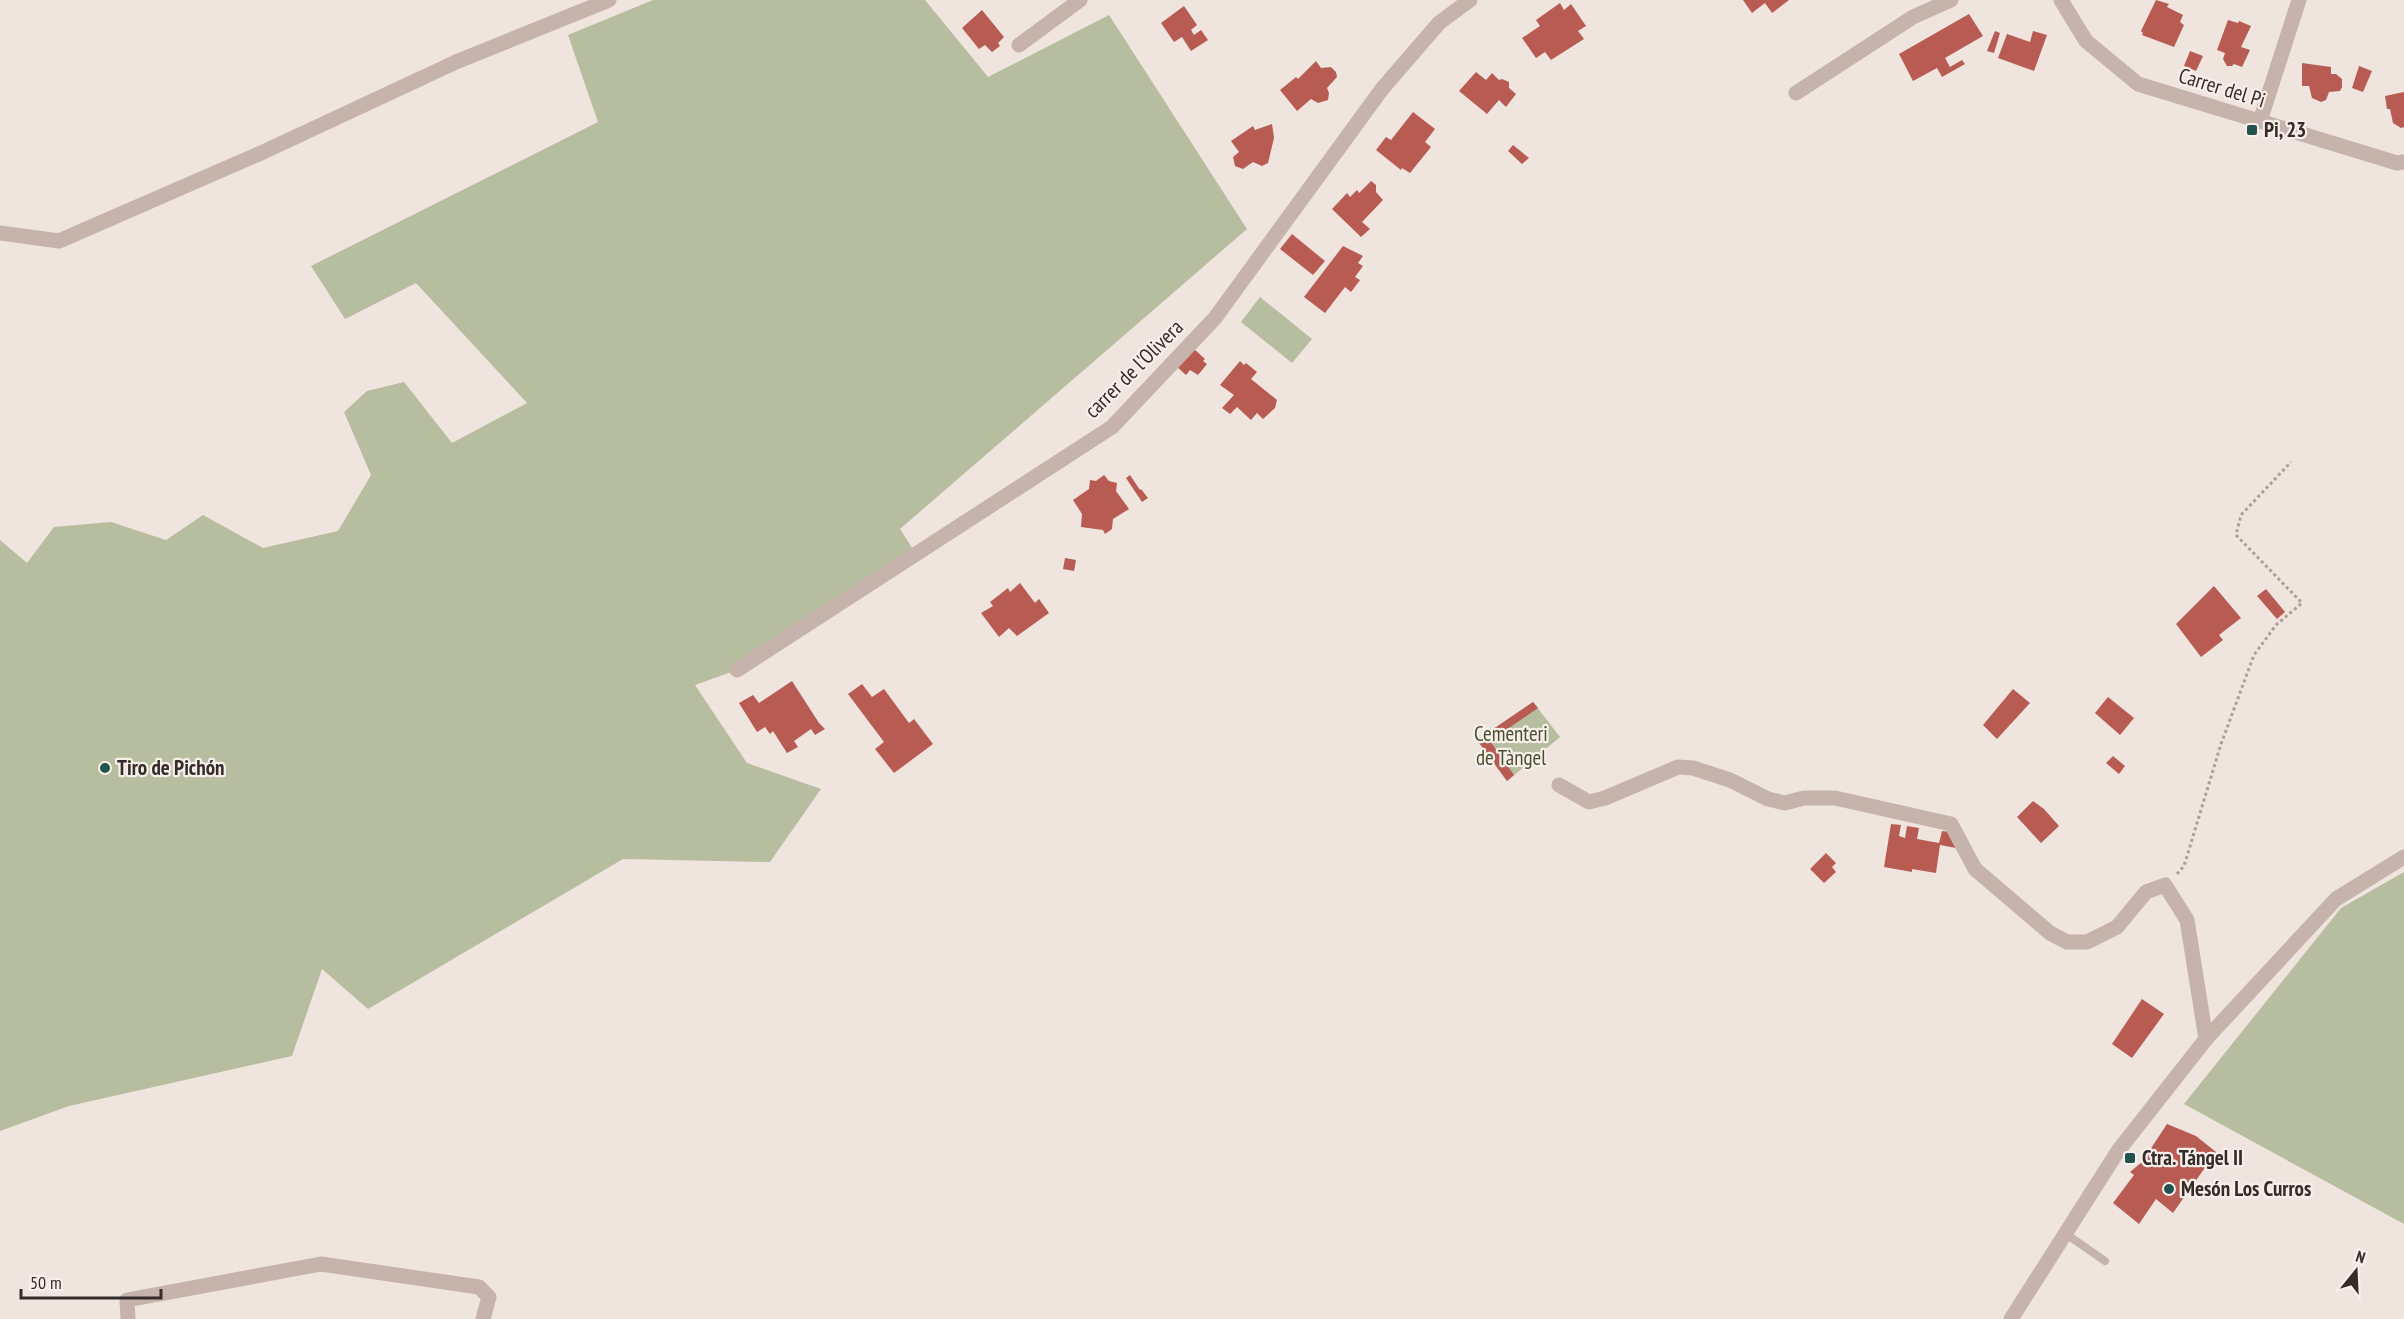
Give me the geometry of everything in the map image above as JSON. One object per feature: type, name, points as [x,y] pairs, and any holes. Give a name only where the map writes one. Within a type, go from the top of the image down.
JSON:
[{"type":"street","points":[[0,233],[59,241],[261,153],[456,62],[609,0]]},
{"type":"street","points":[[1019,45],[1080,0]]},
{"type":"street","name":"carrer de l'Olivera","points":[[737,670],[1112,427],[1215,318],[1382,88],[1439,23],[1470,0]]},
{"type":"street","points":[[1796,93],[1913,17],[1951,0]]},
{"type":"street","name":"Carrer del Pi","points":[[2061,0],[2086,41],[2138,84],[2397,164],[2404,162]]},
{"type":"street","points":[[2260,121],[2299,0]]},
{"type":"street","points":[[1559,785],[1589,802],[1605,798],[1678,767],[1694,768],[1730,780],[1768,799],[1785,803],[1804,798],[1835,798],[1951,824],[1975,869],[2050,933],[2067,942],[2087,942],[2117,927],[2146,892],[2165,886],[2187,920],[2206,1039]]},
{"type":"street","points":[[2011,1319],[2118,1151],[2206,1039],[2336,900],[2404,857]]},
{"type":"street","points":[[128,1319],[127,1300],[321,1264],[479,1287],[489,1297],[483,1319]]},
{"type":"lane","points":[[2066,1234],[2105,1260]]},
{"type":"path","points":[[2165,886],[2184,866],[2221,744],[2254,655],[2276,625],[2302,603],[2236,535],[2241,514],[2290,462]]},
{"type":"green space","points":[[653,0],[925,0],[988,77],[1109,15],[1247,229],[900,529],[916,554],[737,670],[695,685],[747,763],[821,789],[770,862],[623,859],[368,1009],[322,969],[292,1056],[69,1106],[0,1131],[0,540],[27,563],[54,527],[111,522],[166,540],[203,515],[263,548],[338,531],[371,475],[344,412],[367,391],[404,382],[452,443],[527,403],[416,283],[345,319],[311,266],[598,122],[568,35]]},
{"type":"green space","points":[[1260,297],[1312,339],[1292,363],[1241,322]]},
{"type":"green space","name":"Cementeri de Tàngel","points":[[1533,702],[1560,737],[1507,781],[1477,740]]},
{"type":"green space","points":[[2404,872],[2404,1224],[2184,1104],[2341,908]]},
{"type":"building","points":[[1743,0],[1789,0],[1772,13],[1765,3],[1752,13]]},
{"type":"building","points":[[2156,0],[2169,4],[2167,7],[2183,15],[2180,22],[2184,25],[2174,47],[2142,35],[2141,31]]},
{"type":"building","points":[[1560,3],[1564,10],[1571,4],[1586,26],[1578,31],[1584,39],[1551,60],[1545,52],[1536,58],[1522,38],[1540,26],[1536,20]]},
{"type":"building","points":[[1184,6],[1197,25],[1191,30],[1194,35],[1201,30],[1208,40],[1191,51],[1182,37],[1174,42],[1161,23]]},
{"type":"building","points":[[982,10],[1004,37],[998,43],[1000,46],[992,52],[985,45],[979,49],[962,28]]},
{"type":"building","points":[[1969,14],[1983,36],[1945,58],[1950,67],[1962,60],[1965,64],[1942,77],[1937,68],[1913,81],[1899,54]]},
{"type":"building","points":[[2228,20],[2238,23],[2239,21],[2251,26],[2241,47],[2250,50],[2242,67],[2234,64],[2227,66],[2223,59],[2225,53],[2217,50]]},
{"type":"building","points":[[1995,31],[2000,33],[1994,53],[1987,51]]},
{"type":"building","points":[[2033,31],[2047,35],[2034,71],[1998,58],[2007,34],[2030,42]]},
{"type":"building","points":[[2190,51],[2203,56],[2196,71],[2184,66]]},
{"type":"building","points":[[1316,61],[1321,68],[1331,67],[1337,77],[1327,88],[1328,100],[1318,103],[1311,99],[1297,111],[1280,90],[1296,77],[1298,79]]},
{"type":"building","points":[[2302,63],[2331,67],[2331,74],[2336,74],[2342,79],[2340,91],[2329,92],[2326,100],[2321,102],[2312,98],[2309,86],[2302,86]]},
{"type":"building","points":[[2359,66],[2372,71],[2363,92],[2352,88]]},
{"type":"building","points":[[1476,72],[1486,80],[1492,73],[1499,80],[1509,82],[1509,88],[1516,94],[1506,107],[1499,100],[1487,114],[1459,91]]},
{"type":"building","points":[[2404,92],[2404,127],[2401,128],[2393,123],[2385,96]]},
{"type":"building","points":[[1413,112],[1435,129],[1425,142],[1431,147],[1410,173],[1402,168],[1401,170],[1376,150],[1386,137],[1391,140]]},
{"type":"building","points":[[1272,124],[1274,138],[1268,163],[1262,166],[1253,162],[1243,169],[1235,166],[1233,157],[1239,152],[1231,141],[1253,126],[1255,130]]},
{"type":"building","points":[[1513,145],[1529,158],[1522,164],[1508,151]]},
{"type":"building","points":[[1371,181],[1376,185],[1376,192],[1383,200],[1362,222],[1370,229],[1361,237],[1332,209],[1347,193],[1350,197],[1357,190],[1359,193]]},
{"type":"building","points":[[1292,234],[1325,261],[1313,275],[1280,249]]},
{"type":"building","points":[[1343,246],[1363,256],[1358,263],[1363,266],[1355,277],[1360,280],[1351,292],[1345,287],[1325,313],[1304,297]]},
{"type":"building","points":[[1193,348],[1207,364],[1198,375],[1190,370],[1186,375],[1176,366]]},
{"type":"building","points":[[1240,361],[1257,372],[1251,379],[1277,400],[1275,408],[1263,419],[1257,413],[1251,420],[1237,407],[1230,414],[1222,408],[1234,395],[1220,385]]},
{"type":"building","points":[[1104,475],[1109,481],[1117,483],[1116,491],[1129,509],[1113,519],[1112,529],[1105,534],[1103,530],[1081,527],[1082,514],[1073,500],[1089,489],[1090,480],[1096,481]]},
{"type":"building","points":[[1130,475],[1148,498],[1142,502],[1126,478]]},
{"type":"building","points":[[1065,558],[1076,560],[1074,571],[1063,569]]},
{"type":"building","points":[[1020,583],[1035,603],[1039,599],[1049,613],[1017,636],[1009,628],[999,637],[981,613],[993,606],[990,602],[1008,588],[1010,592]]},
{"type":"building","points":[[2214,586],[2241,618],[2219,635],[2223,640],[2201,657],[2176,624]]},
{"type":"building","points":[[2266,589],[2285,612],[2277,619],[2257,596]]},
{"type":"building","points":[[792,681],[825,729],[815,735],[811,729],[794,741],[798,747],[787,753],[773,731],[770,734],[765,727],[757,732],[739,703],[753,695],[759,703]]},
{"type":"building","points":[[862,684],[872,697],[884,689],[909,723],[914,719],[933,744],[894,773],[875,749],[884,742],[848,694]]},
{"type":"building","points":[[2013,689],[2030,703],[1997,739],[1983,725]]},
{"type":"building","points":[[2108,697],[2134,718],[2120,735],[2095,713]]},
{"type":"building","points":[[1533,702],[1538,708],[1490,741],[1514,775],[1507,781],[1477,740]]},
{"type":"building","points":[[2113,756],[2125,766],[2119,774],[2106,763]]},
{"type":"building","points":[[2033,801],[2044,809],[2059,826],[2041,843],[2017,817]]},
{"type":"building","points":[[1891,824],[1901,825],[1899,836],[1905,838],[1907,826],[1919,828],[1917,839],[1939,843],[1942,831],[1949,832],[1956,848],[1940,845],[1936,873],[1884,867]]},
{"type":"building","points":[[1826,853],[1836,863],[1832,867],[1836,872],[1824,883],[1810,869]]},
{"type":"building","points":[[2142,999],[2164,1014],[2132,1058],[2112,1044]]},
{"type":"building","points":[[2167,1124],[2196,1136],[2216,1152],[2173,1213],[2156,1199],[2139,1224],[2113,1203],[2134,1175],[2130,1172],[2142,1162]]},
{"type":"place","name":"Pi, 23","points":[[2252,130]]},
{"type":"place","name":"Tiro de Pichón","points":[[105,768]]},
{"type":"place","name":"Ctra. Tángel II","points":[[2130,1158]]},
{"type":"place","name":"Mesón Los Curros","points":[[2169,1189]]}]
